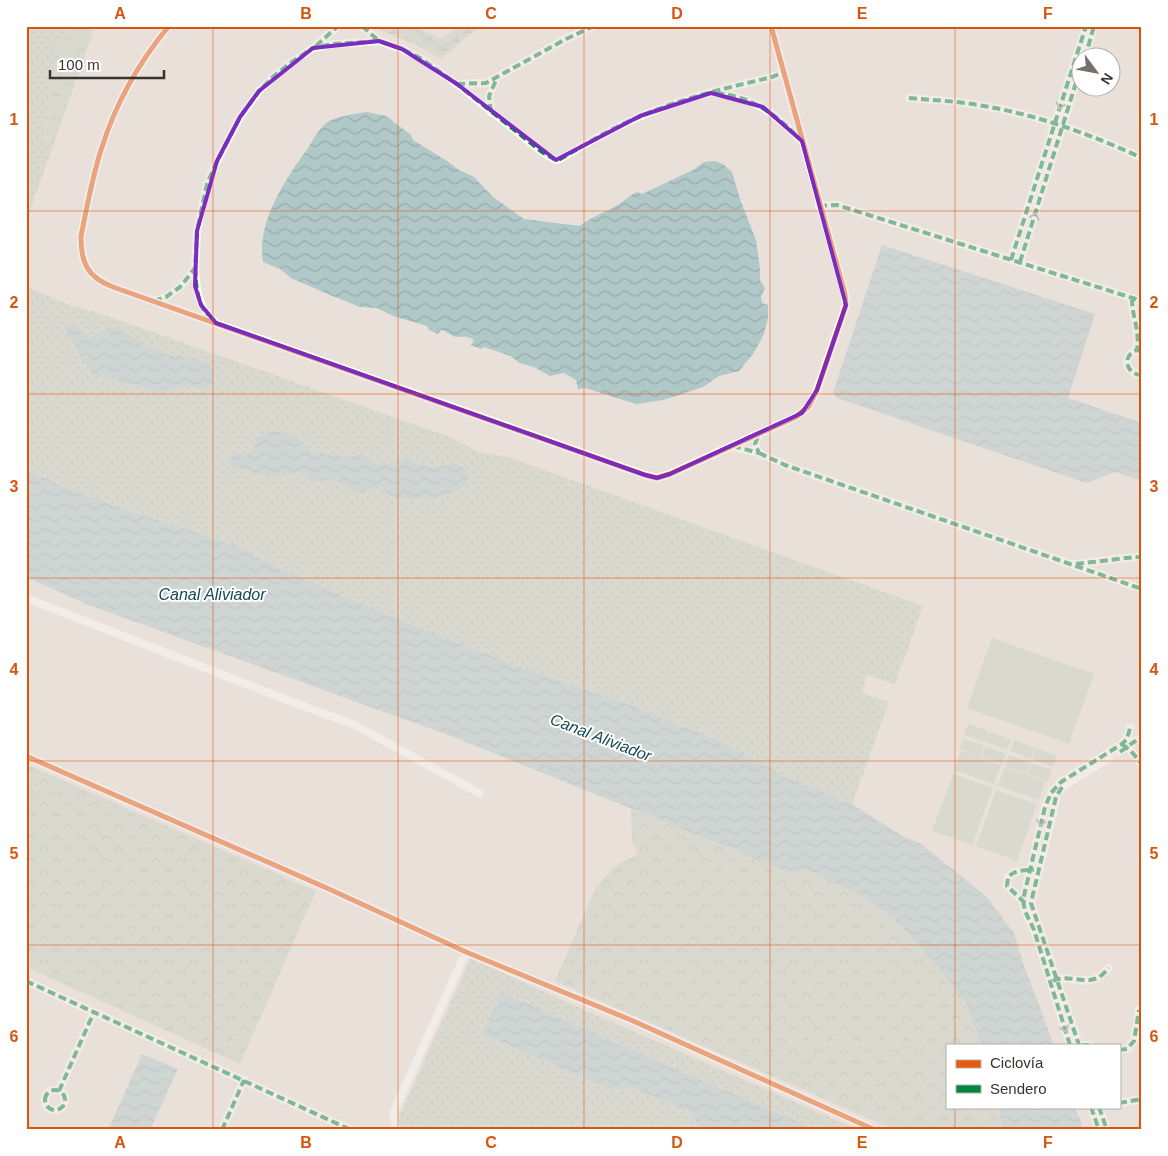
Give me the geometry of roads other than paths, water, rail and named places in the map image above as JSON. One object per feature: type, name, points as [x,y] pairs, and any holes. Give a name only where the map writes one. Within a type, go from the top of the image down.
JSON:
[{"type":"street","points":[[169,26],[148,54],[130,84],[110,125],[95,170],[81,236],[84,260],[93,277],[113,288],[652,477],[662,477],[670,474],[796,417],[809,406],[817,390],[846,305],[845,294],[819,206],[771,26]]},
{"type":"street","points":[[216,323],[209,317],[201,305],[196,286],[197,231],[207,184],[228,138],[244,111],[264,86],[293,61],[314,48],[338,26]]},
{"type":"street","points":[[362,26],[379,41],[411,53],[457,84],[542,152],[556,160],[598,136],[640,116],[682,101],[772,77],[784,72]]},
{"type":"street","points":[[457,84],[486,83],[566,39],[594,26]]},
{"type":"street","points":[[1020,262],[1086,26]]},
{"type":"street","points":[[1088,48],[1094,26]]},
{"type":"street","points":[[314,48],[333,44],[379,41]]},
{"type":"street","points":[[491,112],[489,96],[497,78]]},
{"type":"street","points":[[712,93],[727,94],[754,103],[783,122],[802,140]]},
{"type":"street","points":[[1012,260],[1070,96]]},
{"type":"street","points":[[910,98],[986,106],[1059,124],[1142,158]]},
{"type":"street","points":[[783,122],[789,123],[796,119]]},
{"type":"street","points":[[819,206],[837,206],[1142,301]]},
{"type":"street","points":[[154,301],[166,297],[180,288],[195,268]]},
{"type":"street","points":[[1132,298],[1132,307],[1138,321],[1139,351],[1128,355],[1127,366],[1133,373],[1142,375]]},
{"type":"street","points":[[759,453],[755,444],[760,433]]},
{"type":"street","points":[[731,446],[759,453],[937,519],[1142,589]]},
{"type":"street","points":[[1073,564],[1135,557],[1142,558]]},
{"type":"street","points":[[26,598],[356,725],[479,793]]},
{"type":"street","points":[[1125,745],[1130,728]]},
{"type":"street","points":[[1080,1044],[1025,911],[1035,870],[1045,807],[1051,793],[1061,782],[1138,739]]},
{"type":"street","points":[[1125,745],[1142,764]]},
{"type":"street","points":[[26,756],[329,889],[466,952],[631,1020],[874,1130]]},
{"type":"street","points":[[1027,903],[1007,886],[1006,882],[1012,873],[1035,870]]},
{"type":"street","points":[[396,1128],[393,1113],[466,952]]},
{"type":"street","points":[[1053,980],[1091,980],[1100,976],[1109,968]]},
{"type":"street","points":[[1053,980],[1070,1044]]},
{"type":"street","points":[[26,981],[351,1130]]},
{"type":"street","points":[[1120,1050],[1127,1049],[1134,1041],[1139,1010]]},
{"type":"street","points":[[59,1091],[94,1012]]},
{"type":"street","points":[[222,1130],[244,1080]]},
{"type":"street","points":[[1120,1103],[1142,1099]]},
{"type":"street","points":[[1091,1108],[1099,1130]]},
{"type":"street","points":[[1100,1108],[1107,1130]]},
{"type":"water","points":[[367,112],[386,116],[411,135],[413,140],[459,170],[474,177],[493,197],[524,219],[580,226],[637,192],[642,194],[693,170],[704,162],[715,161],[723,164],[732,172],[756,240],[760,280],[765,288],[761,297],[762,303],[768,305],[768,318],[764,334],[753,354],[739,371],[719,376],[703,387],[663,400],[636,404],[585,388],[578,389],[576,380],[564,373],[550,376],[534,367],[519,363],[511,356],[484,347],[481,349],[471,345],[474,340],[467,337],[456,337],[441,330],[438,334],[429,330],[427,326],[393,316],[377,308],[360,307],[291,278],[280,269],[263,262],[262,247],[268,217],[282,187],[316,135],[323,125],[330,121]]},
{"type":"water","points":[[882,245],[1095,314],[1068,398],[1142,423],[1142,481],[1115,472],[1086,483],[837,398],[833,393]]},
{"type":"water","points":[[73,325],[86,335],[92,337],[108,328],[116,328],[161,352],[204,362],[210,366],[213,374],[212,384],[202,389],[189,385],[155,392],[138,385],[96,375],[81,358],[72,339],[65,337],[67,328]]},
{"type":"water","points":[[271,432],[295,436],[312,452],[349,457],[366,456],[376,464],[386,465],[401,459],[408,459],[428,468],[455,464],[465,468],[468,478],[465,485],[456,491],[437,497],[406,499],[390,495],[380,486],[360,493],[336,481],[312,481],[297,471],[275,478],[255,474],[247,468],[235,469],[229,465],[228,462],[233,454],[249,454],[262,435]]},
{"type":"water","name":"Canal Aliviador","points":[[26,470],[72,490],[119,507],[239,547],[287,572],[403,621],[521,667],[633,706],[710,737],[783,775],[852,804],[904,837],[920,843],[986,896],[1014,933],[1023,963],[1054,1044],[982,1044],[966,1003],[938,967],[900,924],[859,894],[804,868],[788,872],[456,738],[86,604],[26,577]]},
{"type":"water","points":[[501,992],[816,1130],[702,1130],[690,1112],[633,1088],[613,1090],[482,1034]]},
{"type":"water","points":[[142,1054],[178,1069],[150,1130],[108,1130]]},
{"type":"water","points":[[999,1108],[1075,1108],[1084,1130],[1002,1130]]},
{"type":"waterway","points":[[411,26],[425,38],[440,47],[453,42]]}]
